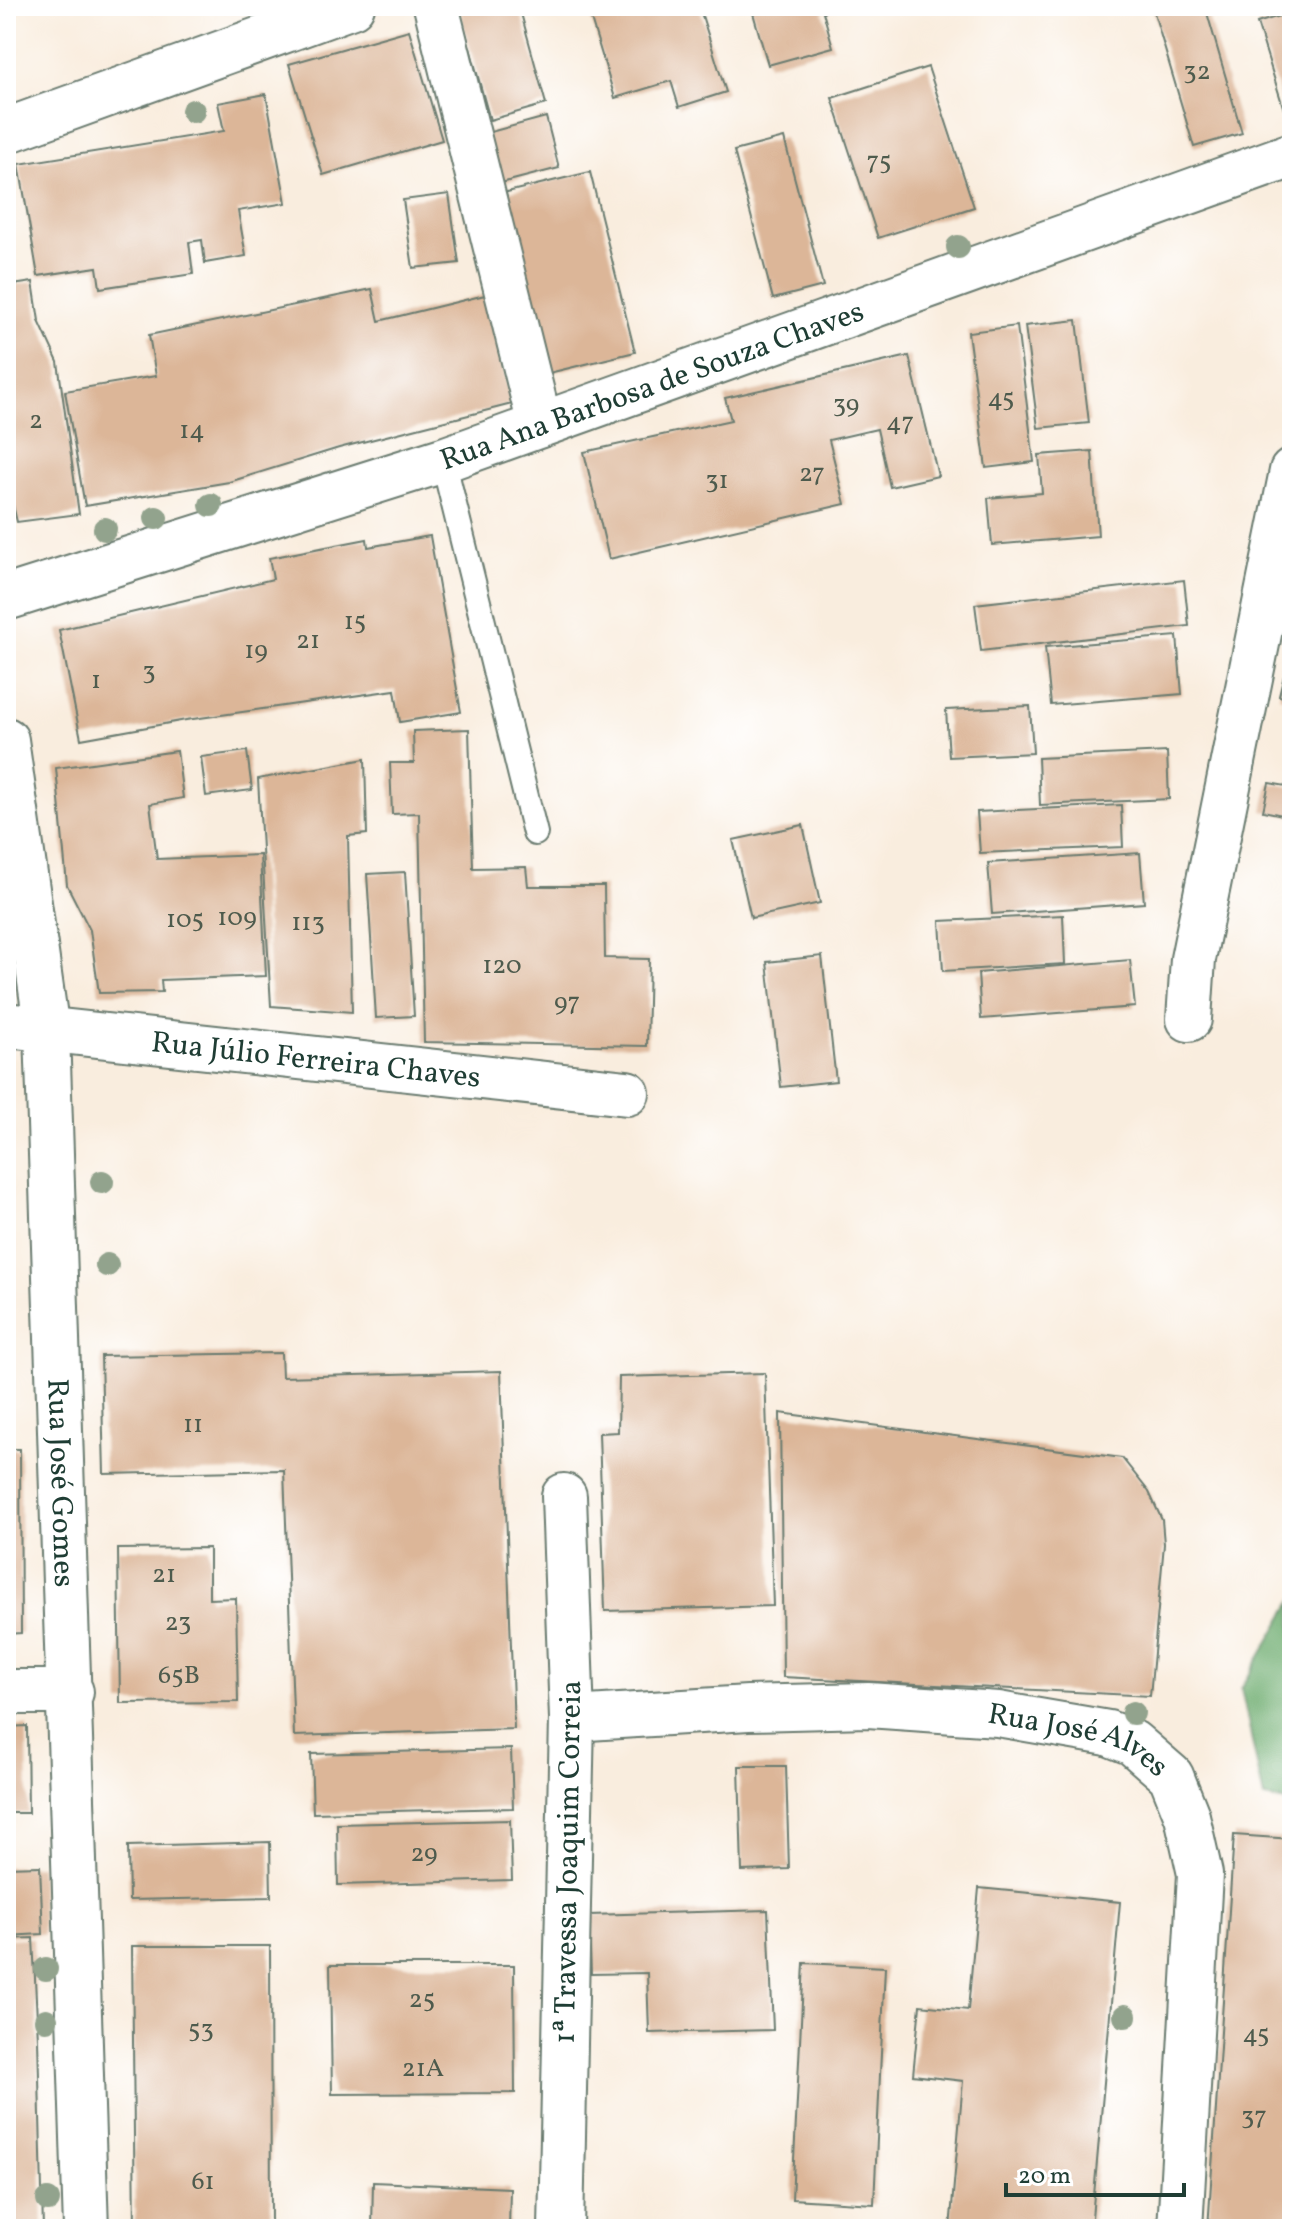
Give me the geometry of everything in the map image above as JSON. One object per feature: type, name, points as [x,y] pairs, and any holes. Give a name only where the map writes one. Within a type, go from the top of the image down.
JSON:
[{"type":"street","points":[[6,131],[352,6]]},
{"type":"street","points":[[436,6],[540,425]]},
{"type":"street","name":"Rua Ana Barbosa de Souza Chaves","points":[[6,598],[443,460],[1292,155]]},
{"type":"street","points":[[1189,1019],[1193,959],[1292,471]]},
{"type":"street","name":"Rua José Gomes","points":[[6,740],[71,1692],[86,2229]]},
{"type":"street","name":"Rua Júlio Ferreira Chaves","points":[[27,1028],[627,1093]]},
{"type":"street","name":"1ª Travessa Joaquim Correia","points":[[561,2229],[572,1719],[564,1496]]},
{"type":"street","points":[[6,1692],[71,1692]]},
{"type":"street","name":"Rua José Alves","points":[[572,1719],[748,1708],[868,1705],[998,1714],[1108,1733],[1133,1743],[1171,1776],[1187,1816],[1200,1874],[1180,2229]]},
{"type":"lane","points":[[443,460],[535,833]]},
{"type":"green space","points":[[1292,1602],[1292,1803],[1264,1798],[1241,1689]]},
{"type":"building","points":[[482,6],[519,6],[546,104],[490,120],[460,12]]},
{"type":"building","points":[[587,6],[699,6],[726,92],[679,107],[671,81],[615,98]]},
{"type":"building","points":[[751,6],[841,6],[823,12],[833,47],[768,65]]},
{"type":"building","points":[[1152,6],[1205,6],[1242,133],[1194,147]]},
{"type":"building","points":[[1292,12],[1292,111],[1285,113],[1257,23]]},
{"type":"building","points":[[409,30],[442,140],[323,175],[289,64]]},
{"type":"building","points":[[928,67],[974,207],[878,238],[832,98]]},
{"type":"building","points":[[266,94],[286,203],[238,211],[246,256],[205,263],[202,240],[189,242],[193,274],[100,288],[97,267],[38,276],[19,164],[224,131],[218,103]]},
{"type":"building","points":[[546,117],[559,168],[501,183],[487,133]]},
{"type":"building","points":[[784,138],[823,286],[773,299],[734,151]]},
{"type":"building","points":[[590,172],[635,352],[549,373],[503,193]]},
{"type":"building","points":[[449,194],[459,263],[413,268],[403,200]]},
{"type":"building","points":[[33,282],[39,321],[58,362],[79,514],[17,522],[6,475],[6,286]]},
{"type":"building","points":[[372,289],[379,321],[485,295],[512,404],[339,448],[229,482],[85,506],[65,391],[156,376],[149,335]]},
{"type":"building","points":[[1077,320],[1089,423],[1038,428],[1025,326]]},
{"type":"building","points":[[1017,326],[1034,462],[986,468],[968,332]]},
{"type":"building","points":[[909,356],[938,476],[890,487],[877,429],[829,440],[845,504],[609,559],[584,452],[731,420],[725,398]]},
{"type":"building","points":[[1092,451],[1098,536],[992,545],[988,498],[1042,493],[1039,455]]},
{"type":"building","points":[[430,536],[461,712],[400,722],[395,690],[186,720],[81,739],[59,630],[273,579],[269,558],[367,539],[368,547]]},
{"type":"building","points":[[1184,580],[1189,626],[981,651],[975,604]]},
{"type":"building","points":[[1177,636],[1182,694],[1051,705],[1045,647]]},
{"type":"building","points":[[1292,648],[1292,699],[1279,696]]},
{"type":"building","points":[[1030,706],[1033,753],[949,757],[946,710]]},
{"type":"building","points":[[469,729],[473,868],[526,867],[528,886],[604,886],[605,958],[649,959],[647,1046],[424,1042],[419,813],[392,814],[390,763],[414,763],[413,731]]},
{"type":"building","points":[[177,751],[183,798],[150,804],[157,859],[260,855],[266,976],[161,980],[162,992],[99,993],[90,930],[67,885],[56,768]]},
{"type":"building","points":[[247,751],[252,790],[206,796],[201,757]]},
{"type":"building","points":[[1167,752],[1169,799],[1040,805],[1038,758]]},
{"type":"building","points":[[365,759],[367,834],[348,836],[352,1012],[271,1006],[258,779]]},
{"type":"building","points":[[1269,783],[1292,787],[1292,817],[1263,811]]},
{"type":"building","points":[[1121,805],[1123,847],[980,853],[977,812]]},
{"type":"building","points":[[803,825],[820,903],[751,918],[733,840]]},
{"type":"building","points":[[1140,853],[1144,903],[992,914],[988,863]]},
{"type":"building","points":[[405,872],[414,1016],[376,1018],[367,874]]},
{"type":"building","points":[[1063,915],[1065,964],[943,971],[940,921]]},
{"type":"building","points":[[822,956],[836,1081],[781,1087],[767,962]]},
{"type":"building","points":[[1130,960],[1135,1007],[981,1019],[978,973]]},
{"type":"building","points":[[6,1292],[9,1292],[10,1332],[6,1333]]},
{"type":"building","points":[[281,1353],[282,1377],[501,1371],[514,1729],[294,1736],[284,1470],[104,1474],[101,1356]]},
{"type":"building","points":[[765,1373],[773,1606],[605,1611],[599,1433],[618,1432],[619,1377]]},
{"type":"building","points":[[6,1401],[11,1401],[12,1449],[20,1449],[21,1633],[6,1634]]},
{"type":"building","points":[[780,1413],[1122,1458],[1149,1492],[1162,1520],[1164,1544],[1150,1696],[783,1677]]},
{"type":"building","points":[[209,1548],[209,1599],[236,1598],[238,1702],[120,1703],[118,1549]]},
{"type":"building","points":[[27,1726],[28,1813],[6,1813],[6,1727]]},
{"type":"building","points":[[511,1749],[513,1808],[313,1813],[311,1754]]},
{"type":"building","points":[[739,1766],[786,1766],[789,1869],[742,1871]]},
{"type":"building","points":[[510,1820],[512,1880],[338,1885],[337,1824]]},
{"type":"building","points":[[1234,1835],[1292,1839],[1292,2229],[1208,2229]]},
{"type":"building","points":[[270,1842],[271,1897],[129,1900],[128,1846]]},
{"type":"building","points":[[40,1866],[43,1934],[6,1936],[6,1867]]},
{"type":"building","points":[[979,1888],[1120,1902],[1091,2229],[950,2229],[963,2081],[913,2075],[920,2005],[968,2010]]},
{"type":"building","points":[[768,1910],[773,2030],[649,2033],[647,1973],[591,1974],[589,1915]]},
{"type":"building","points":[[33,1938],[43,2229],[6,2229],[6,1939]]},
{"type":"building","points":[[132,1946],[270,1946],[271,2229],[135,2229]]},
{"type":"building","points":[[804,1963],[885,1967],[874,2204],[792,2199]]},
{"type":"building","points":[[330,1965],[514,1965],[515,2093],[332,2094]]},
{"type":"building","points":[[373,2182],[510,2188],[509,2229],[372,2229]]}]
